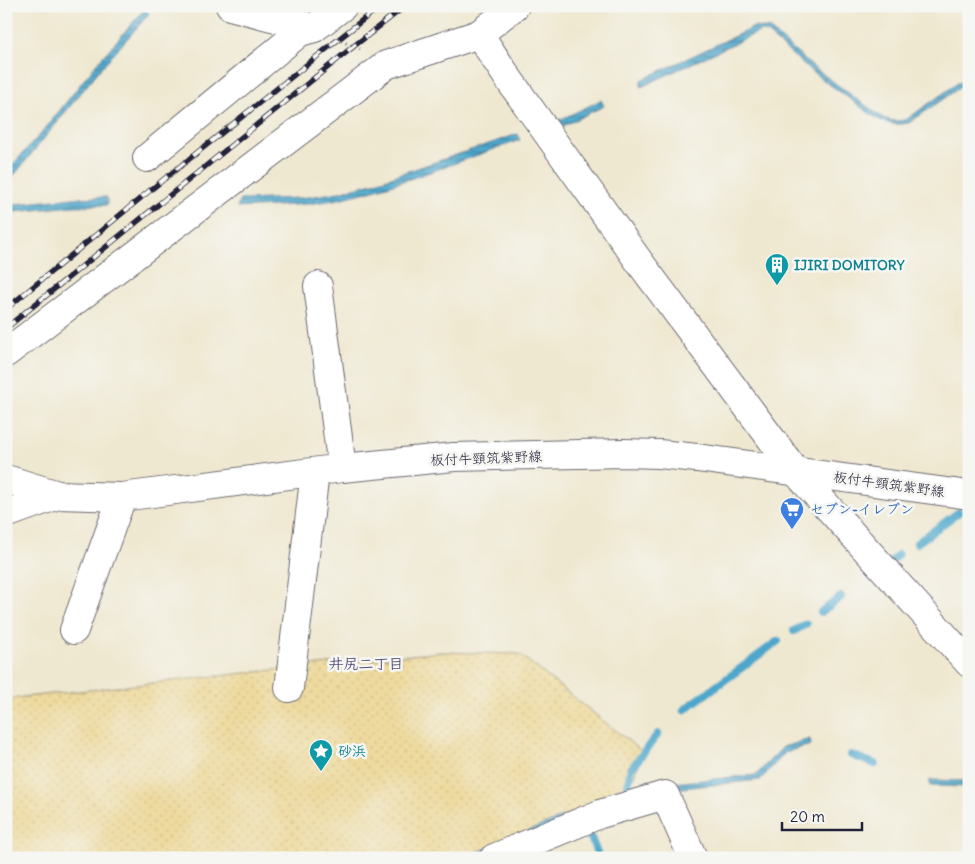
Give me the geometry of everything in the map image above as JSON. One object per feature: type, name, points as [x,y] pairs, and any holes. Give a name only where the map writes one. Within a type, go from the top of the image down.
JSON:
[{"type":"street","points":[[230,6],[314,28]]},
{"type":"street","points":[[147,158],[300,32],[314,28],[343,6]]},
{"type":"street","points":[[6,353],[386,65],[479,34],[515,6]]},
{"type":"street","points":[[479,34],[515,89],[638,260],[796,472],[969,663]]},
{"type":"street","points":[[318,286],[342,468]]},
{"type":"street","name":"板付牛頸筑紫野線","points":[[6,479],[58,495],[122,496],[342,468],[454,457],[624,453],[697,458],[969,495]]},
{"type":"street","points":[[290,688],[315,472]]},
{"type":"street","points":[[6,514],[58,495]]},
{"type":"street","points":[[74,630],[122,496]]},
{"type":"street","points":[[494,858],[600,814],[665,795],[693,858]]},
{"type":"path","points":[[314,28],[336,40],[354,46],[386,65]]},
{"type":"sand","name":"砂浜","points":[[439,652],[519,654],[644,753],[627,792],[482,858],[6,858],[6,699]]},
{"type":"water","points":[[145,9],[149,14],[102,67],[16,173],[6,182],[6,172],[45,129],[97,63]]},
{"type":"water","points":[[754,27],[769,29],[813,67],[883,118],[889,120],[907,119],[969,75],[969,81],[909,123],[890,124],[872,115],[811,71],[767,33],[761,31],[641,87],[641,80]]},
{"type":"water","points":[[601,100],[604,106],[550,132],[547,126]]},
{"type":"water","points":[[518,134],[520,140],[410,179],[343,198],[317,203],[237,208],[240,200],[302,198],[339,192],[373,183]]},
{"type":"water","points":[[107,197],[107,205],[73,206],[6,213],[6,205],[73,198]]},
{"type":"water","points":[[810,739],[811,745],[786,752],[760,780],[663,790],[584,815],[478,858],[463,858],[582,809],[662,784],[756,775],[783,747]]},
{"type":"water","points":[[930,780],[969,781],[969,787],[930,786]]},
{"type":"waterway","points":[[917,543],[959,512]]},
{"type":"waterway","points":[[888,565],[898,555]]},
{"type":"waterway","points":[[821,612],[841,597]]},
{"type":"waterway","points":[[794,631],[806,624]]},
{"type":"waterway","points":[[684,710],[778,641]]},
{"type":"waterway","points":[[627,796],[630,770],[658,734]]},
{"type":"waterway","points":[[851,755],[875,764]]},
{"type":"waterway","points":[[591,838],[599,858]]},
{"type":"railway","points":[[6,309],[148,192],[380,6]]},
{"type":"railway","points":[[6,328],[405,6]]},
{"type":"place","name":"IJIRI DOMITORY","points":[[777,286]]},
{"type":"place","name":"セブン-イレブン","points":[[792,530]]},
{"type":"place","name":"砂浜","points":[[321,772]]},
{"type":"district","name":"井尻二丁目","points":[[366,664]]}]
